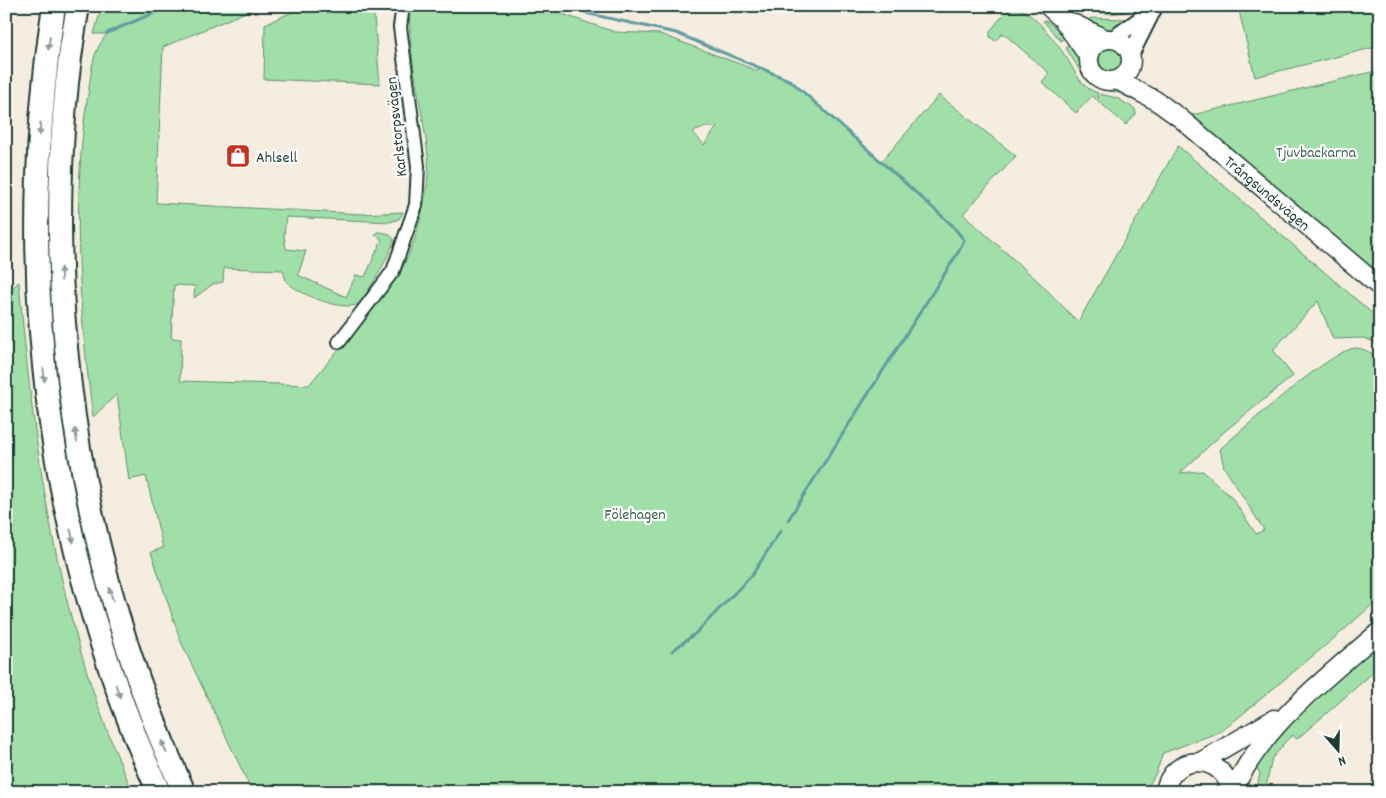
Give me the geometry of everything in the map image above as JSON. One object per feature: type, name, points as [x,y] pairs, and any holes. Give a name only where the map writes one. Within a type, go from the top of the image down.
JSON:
[{"type":"highway","points":[[54,6],[44,81],[37,188],[37,270],[45,384],[63,498],[93,622],[139,747],[159,792]]},
{"type":"highway","points":[[78,6],[63,138],[60,258],[63,324],[76,439],[95,535],[123,637],[152,718],[184,792]]},
{"type":"highway","points":[[72,48],[90,6]]},
{"type":"main road","points":[[1054,12],[1125,44],[1131,57],[1127,72],[1117,80],[1102,80],[1096,76],[1089,64],[1089,57],[1095,44],[1110,38]]},
{"type":"main road","points":[[1054,12],[1089,57]]},
{"type":"main road","name":"Trångsundsvägen","points":[[1131,57],[1155,100]]},
{"type":"main road","name":"Trångsundsvägen","points":[[1117,80],[1155,100],[1380,287]]},
{"type":"main road","points":[[1164,789],[1172,774],[1180,766],[1191,762],[1208,763],[1235,754],[1261,728],[1297,703],[1380,631]]},
{"type":"main road","points":[[1232,792],[1246,764],[1266,737],[1297,703]]},
{"type":"main road","points":[[1208,763],[1222,772],[1230,784],[1232,792]]},
{"type":"street","name":"Karlstorpsvägen","points":[[339,342],[392,271],[416,205],[418,166],[400,28],[404,6]]},
{"type":"street","points":[[1110,38],[1152,9]]},
{"type":"street","points":[[1131,57],[1152,9]]},
{"type":"green space","name":"Fölehagen","points":[[102,6],[260,6],[163,47],[156,203],[362,214],[403,212],[399,219],[390,222],[286,217],[284,236],[286,249],[306,251],[298,275],[346,297],[356,275],[365,277],[382,239],[375,235],[377,232],[387,233],[393,238],[391,249],[383,265],[359,304],[342,306],[310,296],[286,281],[283,270],[224,268],[223,282],[213,284],[194,298],[195,286],[174,285],[171,338],[181,339],[180,381],[309,385],[367,316],[399,273],[411,248],[421,216],[425,200],[428,169],[426,137],[411,45],[410,6],[538,6],[615,32],[660,34],[758,71],[761,67],[791,81],[881,162],[939,95],[1016,156],[963,214],[1040,283],[1078,322],[1178,146],[1380,320],[1380,344],[1363,338],[1333,339],[1318,301],[1273,350],[1293,376],[1225,431],[1180,473],[1203,471],[1232,498],[1256,534],[1264,530],[1224,467],[1220,449],[1287,392],[1343,352],[1358,348],[1374,355],[1380,359],[1380,598],[1222,731],[1163,753],[1156,773],[1145,792],[241,792],[250,787],[181,642],[151,552],[163,548],[146,476],[129,480],[117,394],[93,417],[84,337],[78,215],[83,134],[92,70],[95,55],[107,34],[94,34]],"holes":[[[706,127],[717,127],[704,145],[693,132]]]},
{"type":"green space","points":[[306,6],[373,6],[380,84],[264,79],[265,24]]},
{"type":"green space","points":[[1011,6],[1026,12],[1042,26],[1062,51],[1079,79],[1092,91],[1098,93],[1095,99],[1092,96],[1076,113],[1042,82],[1049,73],[1003,33],[995,41],[990,37],[990,31]]},
{"type":"green space","points":[[1071,6],[1133,6],[1135,8],[1120,13],[1112,13],[1095,12]]},
{"type":"green space","points":[[1257,6],[1380,6],[1380,46],[1255,77],[1239,11]]},
{"type":"green space","points":[[1135,16],[1117,28],[1112,29],[1102,28],[1087,22],[1091,18],[1125,19]]},
{"type":"green space","points":[[1045,20],[1066,36],[1061,41],[1043,21]]},
{"type":"green space","points":[[1072,42],[1089,80],[1087,82],[1066,48]]},
{"type":"green space","points":[[1110,46],[1119,50],[1123,59],[1119,68],[1110,72],[1101,68],[1097,59],[1101,50]]},
{"type":"green space","name":"Tjuvbackarna","points":[[1380,70],[1380,287],[1180,118]]},
{"type":"green space","points":[[1093,83],[1116,89],[1140,101],[1139,103],[1119,93],[1095,87],[1092,85]]},
{"type":"green space","points":[[1100,94],[1117,98],[1135,109],[1136,114],[1126,125],[1097,100]]},
{"type":"green space","points":[[19,282],[25,347],[42,478],[68,606],[86,669],[107,731],[133,792],[6,792],[6,293]]},
{"type":"green space","points":[[1380,644],[1380,676],[1375,671],[1297,739],[1292,735],[1272,758],[1265,792],[1256,792],[1260,773],[1253,762],[1298,715]]},
{"type":"waterway","points":[[107,33],[170,6]]},
{"type":"waterway","points":[[569,6],[590,14],[676,33],[791,81],[952,225],[964,240],[959,251],[788,520]]},
{"type":"waterway","points":[[672,651],[696,633],[752,575],[781,530]]},
{"type":"place","name":"Ahlsell","points":[[238,156]]}]
